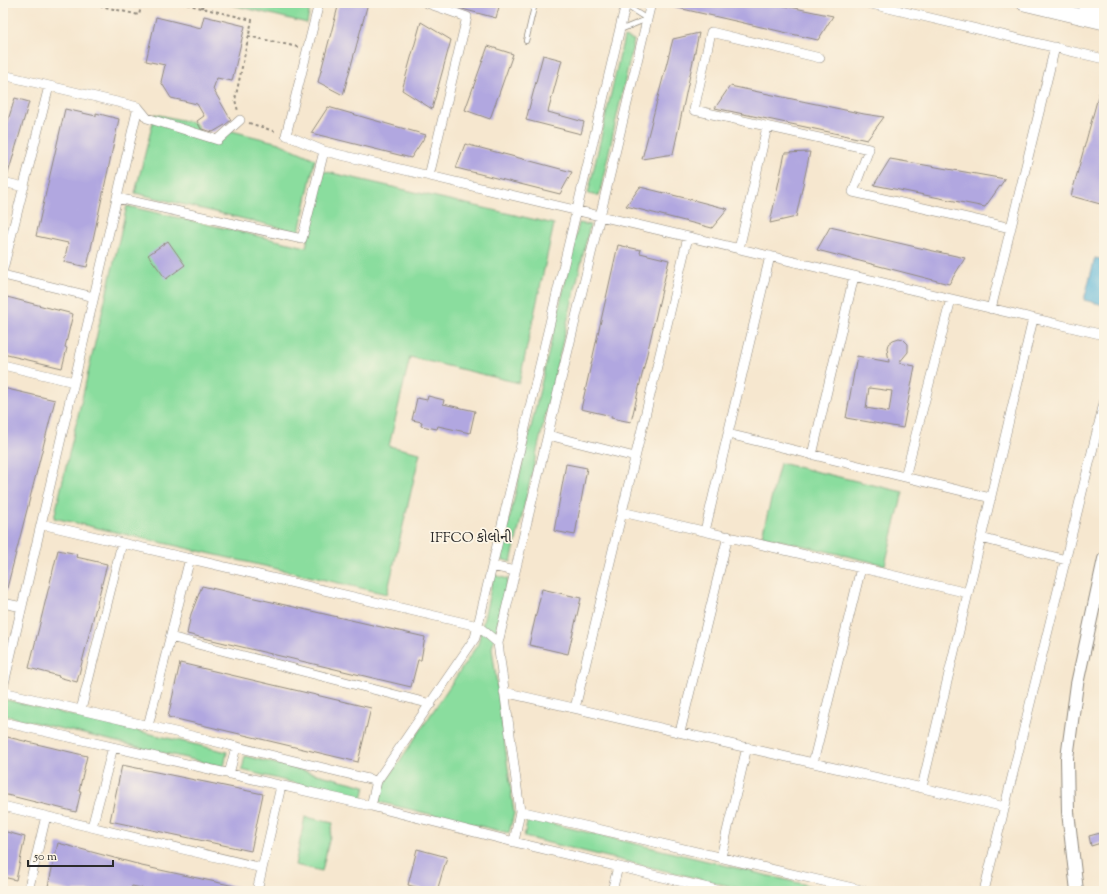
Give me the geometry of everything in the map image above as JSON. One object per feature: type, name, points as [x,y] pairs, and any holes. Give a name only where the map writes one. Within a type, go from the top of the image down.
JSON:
[{"type":"main road","points":[[1024,3],[1104,22]]},
{"type":"main road","points":[[1084,3],[1104,8]]},
{"type":"street","points":[[319,3],[286,135],[324,151],[1104,335]]},
{"type":"street","points":[[427,3],[467,17],[429,176]]},
{"type":"street","points":[[514,842],[520,811],[498,643],[651,3]]},
{"type":"street","points":[[867,3],[1104,59]]},
{"type":"street","points":[[371,806],[377,781],[475,638],[619,31],[623,4]]},
{"type":"street","points":[[820,58],[711,32],[694,110],[868,149],[853,192],[1011,228]]},
{"type":"street","points":[[991,308],[1055,47]]},
{"type":"street","points":[[3,75],[138,107],[148,118],[218,140],[240,120]]},
{"type":"street","points":[[3,269],[49,86]]},
{"type":"street","points":[[3,688],[138,107]]},
{"type":"street","points":[[739,249],[767,127]]},
{"type":"street","points":[[117,198],[302,239],[324,151]]},
{"type":"street","points":[[3,182],[24,187]]},
{"type":"street","points":[[575,708],[688,237]]},
{"type":"street","points":[[705,531],[770,256]]},
{"type":"street","points":[[3,275],[94,297]]},
{"type":"street","points":[[812,455],[854,276]]},
{"type":"street","points":[[905,477],[951,299]]},
{"type":"street","points":[[922,788],[1034,318]]},
{"type":"street","points":[[3,365],[74,382]]},
{"type":"street","points":[[984,891],[1104,403]]},
{"type":"street","points":[[548,434],[635,457]]},
{"type":"street","points":[[728,434],[991,498]]},
{"type":"street","points":[[622,512],[968,593]]},
{"type":"street","points":[[41,524],[478,626],[498,643]]},
{"type":"street","points":[[680,732],[728,536]]},
{"type":"street","points":[[981,538],[1066,560]]},
{"type":"street","points":[[81,710],[122,543]]},
{"type":"street","points":[[148,726],[190,558]]},
{"type":"street","points":[[1077,891],[1068,812],[1067,758],[1077,684],[1101,585],[1104,559]]},
{"type":"street","points":[[492,566],[515,571]]},
{"type":"street","points":[[813,763],[861,568]]},
{"type":"street","points":[[3,603],[22,607]]},
{"type":"street","points":[[170,637],[431,704]]},
{"type":"street","points":[[3,692],[377,781]]},
{"type":"street","points":[[504,692],[1005,807]]},
{"type":"street","points":[[3,722],[371,806],[514,842],[721,891]]},
{"type":"street","points":[[92,827],[113,747]]},
{"type":"street","points":[[229,774],[236,747]]},
{"type":"street","points":[[720,857],[747,748]]},
{"type":"street","points":[[257,891],[281,786]]},
{"type":"street","points":[[3,806],[262,868]]},
{"type":"street","points":[[520,811],[866,891]]},
{"type":"street","points":[[28,891],[46,816]]},
{"type":"street","points":[[612,891],[618,867]]},
{"type":"lane","points":[[526,41],[535,3]]},
{"type":"lane","points":[[623,4],[647,19]]},
{"type":"lane","points":[[619,31],[647,19]]},
{"type":"path","points":[[88,3],[139,15],[142,3]]},
{"type":"path","points":[[181,3],[252,20],[235,100],[240,120],[286,135]]},
{"type":"path","points":[[202,8],[203,3]]},
{"type":"path","points":[[248,36],[307,50]]},
{"type":"green space","points":[[224,3],[311,3],[307,23]]},
{"type":"green space","points":[[624,37],[634,40],[599,196],[588,194]]},
{"type":"green space","points":[[155,114],[195,123],[205,141],[228,130],[279,143],[315,159],[299,232],[135,193]]},
{"type":"green space","points":[[323,171],[554,224],[519,383],[410,357],[389,446],[420,453],[387,594],[54,518],[127,206],[306,247]]},
{"type":"green space","points":[[579,223],[590,225],[511,562],[500,559]]},
{"type":"green space","points":[[780,463],[903,492],[885,565],[762,536]]},
{"type":"green space","points":[[494,575],[508,579],[492,648],[514,813],[509,833],[379,802],[385,783],[478,644]]},
{"type":"green space","points":[[3,699],[227,752],[224,767],[3,715]]},
{"type":"green space","points":[[245,756],[365,786],[362,800],[242,770]]},
{"type":"green space","points":[[305,817],[333,823],[322,871],[295,865]]},
{"type":"green space","points":[[528,818],[832,891],[750,891],[524,837]]},
{"type":"water","points":[[1095,258],[1104,260],[1104,305],[1084,300]]},
{"type":"building","points":[[339,3],[368,3],[343,95],[318,82]]},
{"type":"building","points":[[450,3],[500,3],[496,18],[450,5]]},
{"type":"building","points":[[675,3],[771,3],[833,16],[818,40],[674,7]]},
{"type":"building","points":[[204,16],[245,26],[232,81],[217,78],[213,89],[231,120],[213,132],[201,129],[197,121],[204,116],[197,104],[171,98],[161,82],[165,65],[146,61],[156,17],[201,28]]},
{"type":"building","points":[[421,22],[451,40],[432,109],[402,90]]},
{"type":"building","points":[[699,33],[673,154],[642,159],[673,39]]},
{"type":"building","points":[[488,46],[513,54],[490,119],[465,110]]},
{"type":"building","points":[[543,55],[562,60],[548,112],[584,122],[581,134],[526,120]]},
{"type":"building","points":[[730,86],[884,117],[867,140],[715,108]]},
{"type":"building","points":[[1101,86],[1104,86],[1104,205],[1071,196]]},
{"type":"building","points":[[15,98],[29,102],[7,177],[3,176],[3,136]]},
{"type":"building","points":[[328,107],[426,135],[411,158],[311,133]]},
{"type":"building","points":[[65,109],[96,116],[96,113],[119,119],[87,267],[64,262],[68,243],[36,236]]},
{"type":"building","points":[[465,144],[572,172],[560,194],[456,168]]},
{"type":"building","points":[[810,152],[796,217],[770,223],[785,153]]},
{"type":"building","points":[[890,159],[1005,179],[985,207],[874,185]]},
{"type":"building","points":[[640,187],[728,209],[712,228],[626,206]]},
{"type":"building","points":[[830,227],[965,258],[949,284],[817,250]]},
{"type":"building","points":[[168,241],[185,265],[166,279],[148,255]]},
{"type":"building","points":[[618,245],[641,250],[640,253],[669,260],[631,422],[581,409]]},
{"type":"building","points":[[3,296],[73,314],[65,347],[67,348],[62,368],[3,354]]},
{"type":"building","points":[[899,338],[903,339],[908,344],[908,352],[899,363],[915,366],[903,428],[846,418],[857,356],[889,362],[887,348],[888,344]],"holes":[[[869,388],[892,391],[889,412],[866,408]]]},
{"type":"building","points":[[3,388],[55,400],[6,592],[3,592],[3,523],[6,510],[3,509]]},
{"type":"building","points":[[428,396],[444,400],[443,404],[475,411],[470,433],[438,426],[437,429],[421,426],[422,422],[412,420],[417,398],[427,400]]},
{"type":"building","points":[[566,464],[587,468],[575,535],[554,531]]},
{"type":"building","points":[[58,550],[77,554],[76,557],[107,564],[77,682],[29,668]]},
{"type":"building","points":[[202,586],[425,637],[421,660],[418,660],[411,687],[187,634],[191,614]]},
{"type":"building","points":[[542,589],[581,598],[568,654],[529,645]]},
{"type":"building","points":[[180,663],[371,708],[358,762],[168,717]]},
{"type":"building","points":[[3,736],[87,756],[76,812],[3,794]]},
{"type":"building","points":[[122,765],[263,794],[251,851],[110,821]]},
{"type":"building","points":[[3,831],[25,837],[16,880],[3,877]]},
{"type":"building","points":[[1104,832],[1104,842],[1091,846],[1089,836]]},
{"type":"building","points":[[58,843],[137,865],[239,887],[239,891],[155,891],[132,886],[130,891],[71,891],[48,886]]},
{"type":"building","points":[[417,849],[447,857],[437,891],[431,891],[408,885]]},
{"type":"district","name":"IFFCO કોલોની","points":[[471,537]]}]
